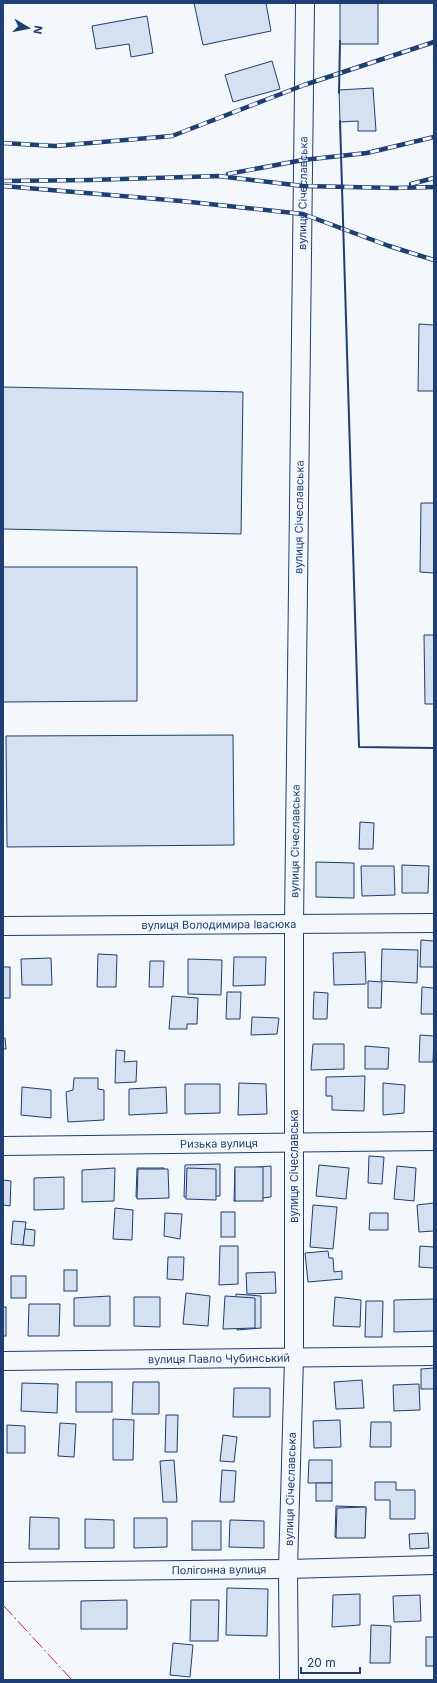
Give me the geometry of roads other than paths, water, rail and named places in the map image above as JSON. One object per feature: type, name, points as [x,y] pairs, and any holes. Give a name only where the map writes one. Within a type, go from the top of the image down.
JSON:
[{"type":"street","name":"вулиця Січеславська","points":[[289,1680],[288,1569],[294,1358],[294,924],[305,3]]},
{"type":"street","name":"вулиця Володимира Івасюка","points":[[3,926],[434,923]]},
{"type":"street","name":"Ризька вулиця","points":[[3,1146],[434,1141]]},
{"type":"street","name":"вулиця Павло Чубинський","points":[[3,1361],[434,1356]]},
{"type":"street","name":"Полігонна вулиця","points":[[3,1572],[288,1569],[434,1565]]},
{"type":"railway","points":[[3,143],[55,146],[172,136],[304,85],[434,42]]},
{"type":"railway","points":[[228,174],[303,160],[367,153],[434,137]]},
{"type":"railway","points":[[3,181],[218,176],[303,186],[395,188],[434,187]]},
{"type":"railway","points":[[411,184],[434,178]]},
{"type":"railway","points":[[3,186],[181,201],[303,214],[389,246],[434,260]]}]
